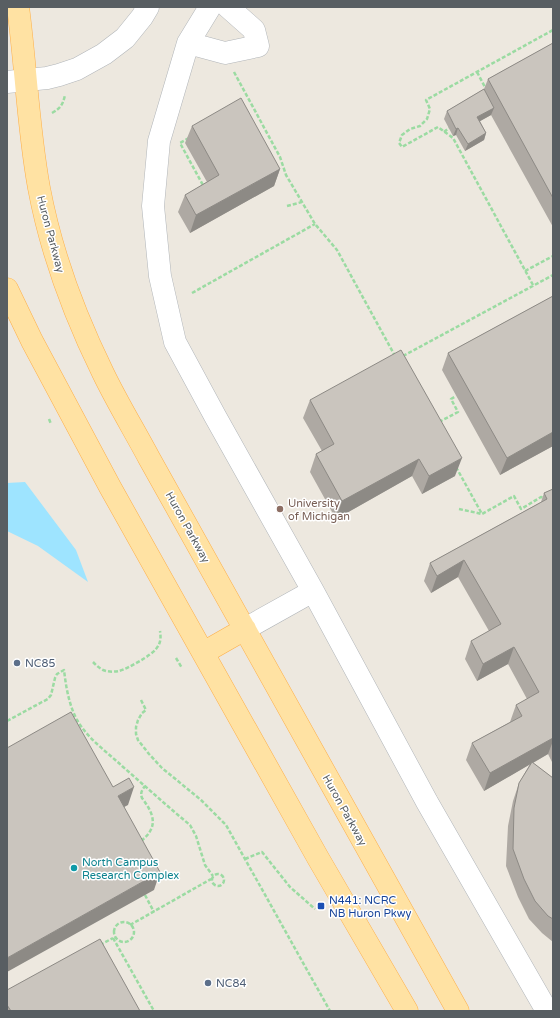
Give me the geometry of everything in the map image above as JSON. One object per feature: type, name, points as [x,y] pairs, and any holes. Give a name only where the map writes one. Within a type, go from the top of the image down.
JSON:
[{"type":"main road","name":"Huron Parkway","points":[[18,7],[16,81],[50,234],[67,291],[85,334],[103,374],[149,458],[458,1011]]},
{"type":"main road","points":[[7,289],[32,341],[110,488],[318,858],[407,1011]]},
{"type":"main road","points":[[203,652],[245,629]]},
{"type":"street","points":[[16,81],[47,78],[60,75],[77,69],[104,54],[125,38],[148,7]]},
{"type":"street","points":[[210,7],[188,43],[160,140],[153,206],[160,276],[175,342],[313,591],[427,802],[547,1011]]},
{"type":"street","points":[[188,43],[225,54],[258,46],[254,30],[228,7]]},
{"type":"street","points":[[245,629],[313,591]]},
{"type":"path","points":[[533,286],[453,138],[438,127],[402,147],[399,143],[402,135],[410,129],[420,126],[427,118],[430,109],[426,100],[553,30]]},
{"type":"path","points":[[225,54],[280,157],[286,175],[315,224],[337,250],[397,360],[553,275]]},
{"type":"path","points":[[477,72],[488,93]]},
{"type":"path","points":[[444,132],[449,128]]},
{"type":"path","points":[[193,136],[180,143],[204,188]]},
{"type":"path","points":[[280,172],[286,175]]},
{"type":"path","points":[[287,206],[302,202]]},
{"type":"path","points":[[192,293],[315,224]]},
{"type":"path","points":[[525,271],[553,256]]},
{"type":"path","points":[[434,426],[458,412],[451,399],[456,396]]},
{"type":"path","points":[[456,466],[482,514]]},
{"type":"path","points":[[459,509],[482,514],[514,496],[521,509],[542,497],[549,498]]},
{"type":"path","points":[[94,662],[102,670],[119,671],[126,668],[152,654],[156,650],[160,642],[160,631]]},
{"type":"path","points":[[176,658],[182,668]]},
{"type":"path","points":[[7,721],[48,699],[51,695],[55,678],[64,670],[66,687],[74,714],[82,728],[97,744],[190,825],[196,836],[205,864],[213,876]]},
{"type":"path","points":[[141,700],[146,710],[142,713],[138,720],[136,734],[138,740],[162,768],[200,800],[228,829],[330,1011]]},
{"type":"path","points":[[136,843],[147,836],[153,824],[152,814],[141,795],[145,786]]},
{"type":"path","points":[[245,859],[262,852],[290,887],[315,909]]},
{"type":"path","points":[[130,925],[211,880],[216,874],[220,874],[224,877],[223,885],[219,887],[212,884],[211,880]]},
{"type":"path","points":[[145,896],[154,912]]},
{"type":"path","points":[[114,937],[123,942],[128,941],[134,932],[132,927],[124,922],[119,923],[115,927],[114,937],[154,1011]]},
{"type":"path","points":[[94,948],[114,937]]},
{"type":"water","points":[[25,482],[76,550],[88,582],[38,546],[7,531],[7,483]]},
{"type":"building","points":[[553,43],[553,198],[488,79]]},
{"type":"building","points":[[484,89],[494,108],[477,117],[486,133],[468,144],[458,128],[456,129],[447,111]]},
{"type":"building","points":[[241,98],[280,169],[196,215],[185,195],[219,175],[192,126]]},
{"type":"building","points":[[553,296],[553,432],[507,458],[448,353]]},
{"type":"building","points":[[401,350],[462,458],[429,476],[419,459],[342,501],[316,454],[334,444],[310,400]]},
{"type":"building","points":[[553,489],[553,738],[490,773],[472,743],[522,716],[516,705],[539,692],[514,647],[483,664],[471,641],[501,624],[464,560],[437,576],[430,563],[547,499],[544,493]]},
{"type":"building","name":"North Campus Research Complex","points":[[71,712],[113,787],[129,778],[134,787],[118,796],[160,872],[7,958],[7,748]]},
{"type":"building","points":[[532,762],[553,778],[553,919],[548,916],[535,901],[524,879],[513,849],[514,808],[519,783]]},
{"type":"building","points":[[100,939],[140,1011],[11,1011],[7,1005],[7,990]]},
{"type":"place","name":"University of Michigan","points":[[280,509]]},
{"type":"place","name":"NC85","points":[[17,663]]},
{"type":"place","name":"North Campus Research Complex","points":[[74,868]]},
{"type":"place","name":"N441: NCRC NB Huron Pkwy","points":[[321,906]]},
{"type":"place","name":"NC84","points":[[208,983]]}]
